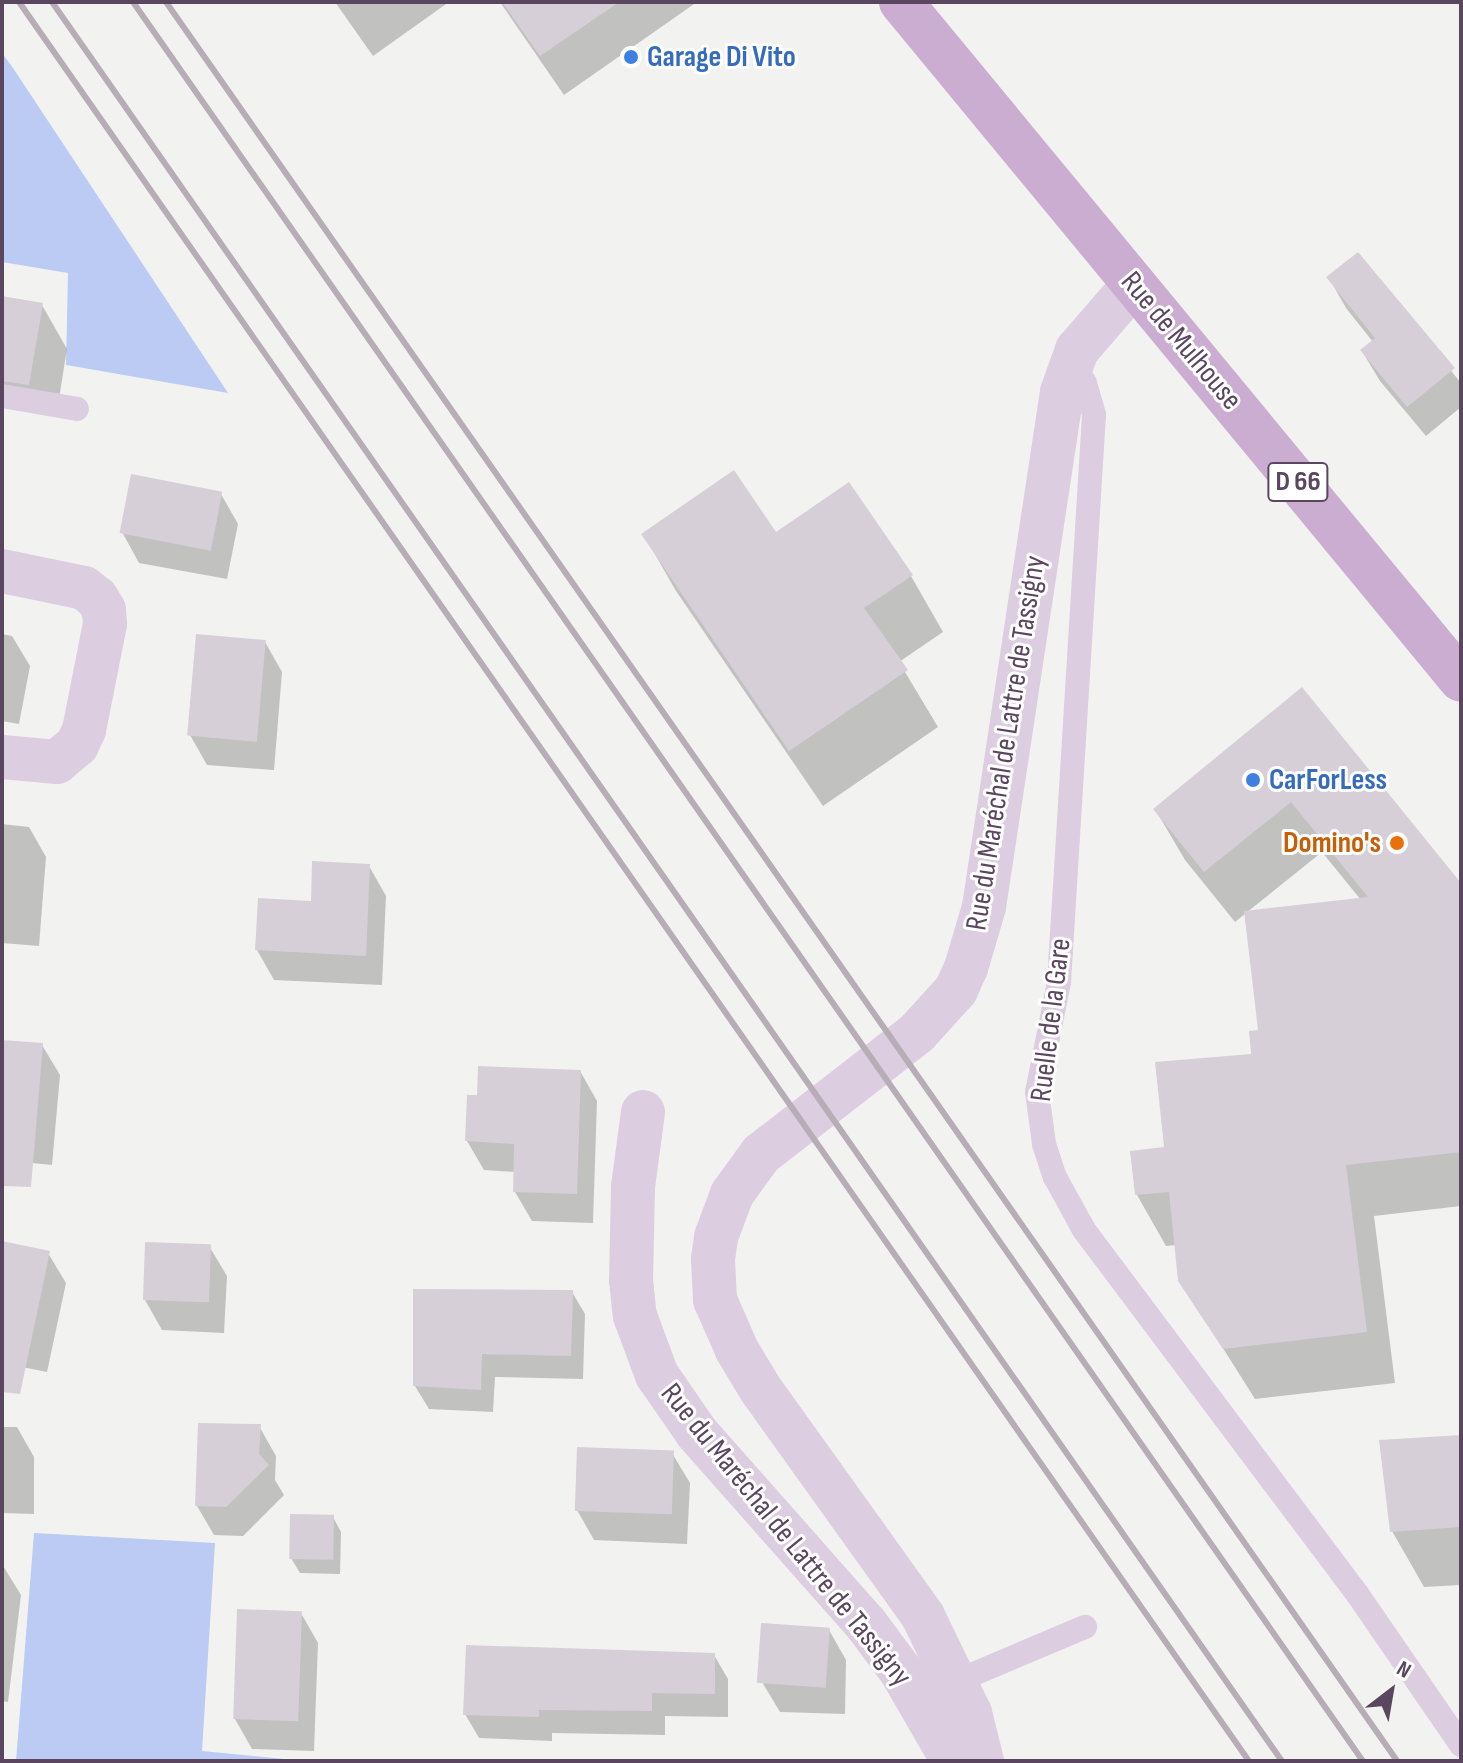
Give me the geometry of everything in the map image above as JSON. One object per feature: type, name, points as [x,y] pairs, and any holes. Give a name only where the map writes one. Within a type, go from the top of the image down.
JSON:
[{"type":"main road","name":"Rue de Mulhouse","points":[[901,2],[1461,680]]},
{"type":"street","name":"Rue du Maréchal de Lattre de Tassigny","points":[[982,1761],[957,1681],[923,1616],[761,1390],[737,1350],[715,1300],[713,1259],[721,1220],[744,1174],[782,1135],[917,1033],[956,990],[966,968],[984,907],[1024,623],[1062,392],[1072,360],[1087,337],[1134,284]]},
{"type":"street","points":[[2,571],[84,588],[104,610],[105,624],[84,730],[70,754],[57,762],[41,763],[2,757]]},
{"type":"street","name":"Rue du Maréchal de Lattre de Tassigny","points":[[643,1112],[633,1187],[631,1280],[635,1316],[657,1375],[697,1433],[866,1624],[908,1683],[953,1761]]},
{"type":"lane","name":"Ruelle de la Gare","points":[[1072,360],[1085,383],[1094,415],[1059,982],[1037,1092],[1044,1144],[1055,1177],[1084,1230],[1358,1595],[1461,1745]]},
{"type":"lane","points":[[2,396],[77,409]]},
{"type":"lane","points":[[957,1681],[1085,1627]]},
{"type":"shaded area","points":[[2,53],[228,393],[66,365],[68,273],[2,262]]},
{"type":"shaded area","points":[[34,1533],[215,1543],[202,1751],[304,1761],[16,1761]]},
{"type":"building","points":[[502,2],[619,2],[540,56]]},
{"type":"building","points":[[1358,252],[1455,368],[1407,407],[1360,350],[1375,338],[1326,277]]},
{"type":"building","points":[[2,296],[43,303],[29,385],[2,381]]},
{"type":"building","points":[[734,470],[776,532],[849,482],[913,575],[864,608],[908,670],[789,751],[641,534]]},
{"type":"building","points":[[131,474],[222,492],[211,551],[120,533]]},
{"type":"building","points":[[196,634],[266,640],[257,742],[187,736]]},
{"type":"building","points":[[1302,687],[1461,883],[1461,1152],[1346,1165],[1367,1332],[1223,1349],[1178,1281],[1169,1192],[1135,1195],[1130,1151],[1164,1147],[1155,1062],[1251,1054],[1249,1031],[1258,1030],[1244,911],[1368,897],[1291,802],[1204,872],[1153,809]]},
{"type":"building","points":[[312,861],[370,864],[366,956],[255,950],[258,898],[311,901]]},
{"type":"building","points":[[2,1040],[43,1043],[31,1187],[2,1186]]},
{"type":"building","points":[[478,1066],[581,1070],[577,1194],[513,1192],[514,1144],[465,1141],[467,1095],[477,1095]]},
{"type":"building","points":[[2,1241],[50,1251],[20,1394],[2,1392]]},
{"type":"building","points":[[145,1242],[211,1244],[209,1302],[143,1300]]},
{"type":"building","points":[[413,1289],[573,1290],[571,1356],[482,1354],[481,1390],[413,1386]]},
{"type":"building","points":[[198,1423],[261,1424],[259,1454],[269,1465],[226,1507],[195,1506]]},
{"type":"building","points":[[1461,1435],[1461,1527],[1390,1532],[1379,1440]]},
{"type":"building","points":[[577,1447],[674,1450],[672,1514],[575,1511]]},
{"type":"building","points":[[290,1514],[334,1515],[333,1560],[289,1559]]},
{"type":"building","points":[[237,1609],[302,1611],[298,1721],[233,1719]]},
{"type":"building","points":[[761,1623],[830,1628],[826,1688],[757,1683]]},
{"type":"building","points":[[466,1645],[715,1653],[715,1694],[652,1693],[652,1711],[539,1710],[539,1717],[463,1715]]},
{"type":"railway","points":[[19,2],[1249,1761]]},
{"type":"railway","points":[[52,2],[1282,1761]]},
{"type":"railway","points":[[133,2],[1363,1761]]},
{"type":"railway","points":[[166,2],[1397,1761]]},
{"type":"place","name":"Garage Di Vito","points":[[631,57]]},
{"type":"place","name":"CarForLess","points":[[1253,780]]},
{"type":"place","name":"Domino's","points":[[1397,843]]}]
